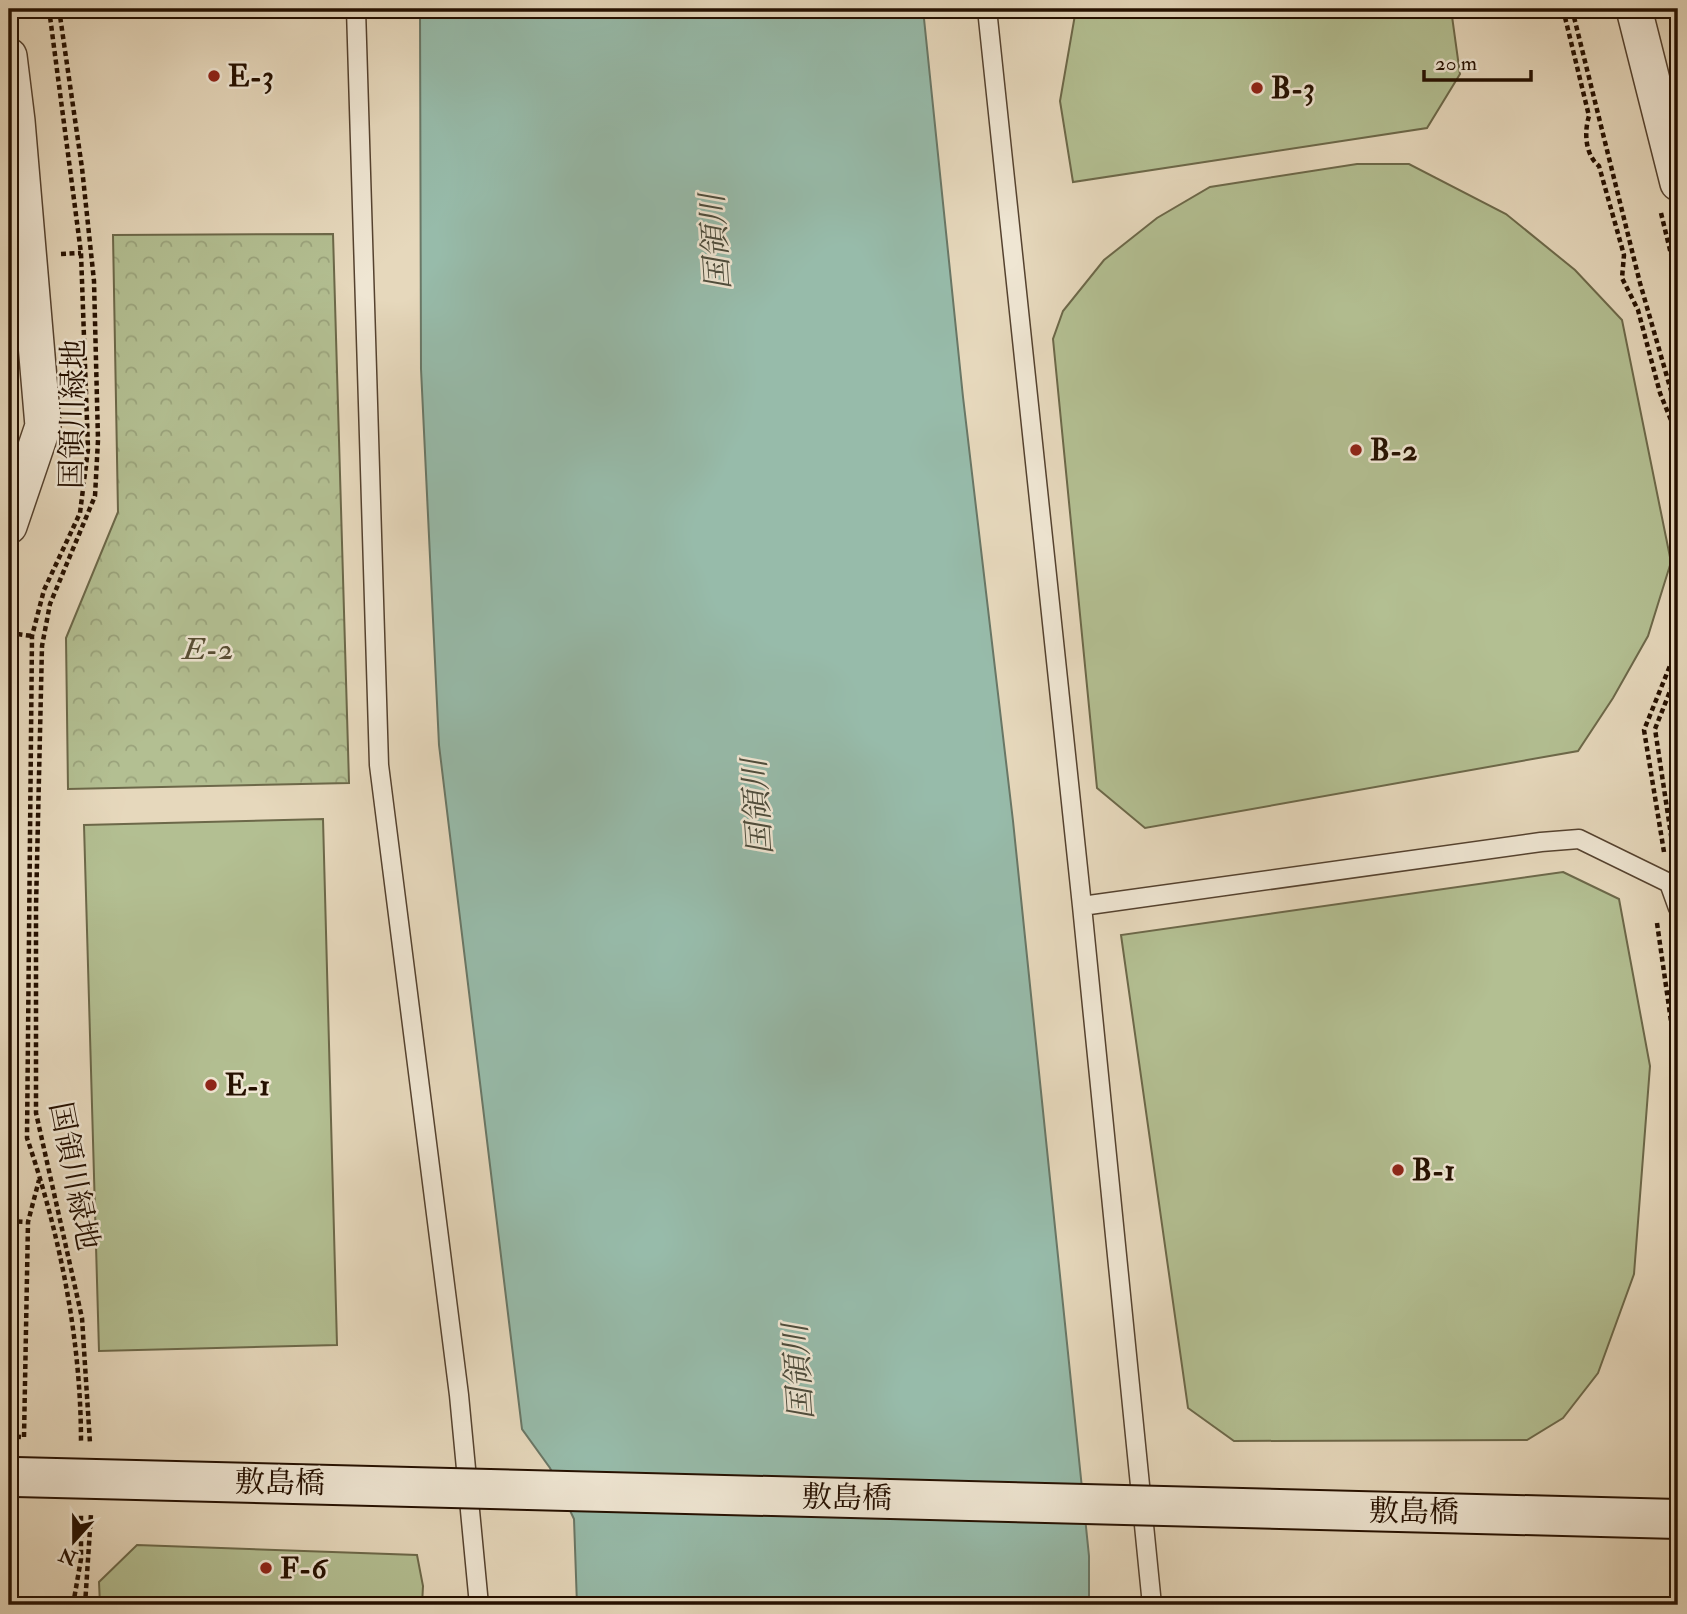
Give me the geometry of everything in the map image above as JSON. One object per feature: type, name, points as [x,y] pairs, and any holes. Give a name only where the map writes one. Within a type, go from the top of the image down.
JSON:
[{"type":"street","points":[[1634,9],[1668,100],[1678,183]]},
{"type":"street","points":[[9,56],[43,426],[9,526]]},
{"type":"street","name":"敷島橋","points":[[16,1477],[1678,1518]]},
{"type":"lane","points":[[356,9],[379,765],[459,1395],[479,1605]]},
{"type":"lane","points":[[987,9],[1082,906],[1152,1605]]},
{"type":"lane","points":[[1082,906],[1541,842],[1579,839],[1665,881],[1678,908]]},
{"type":"path","points":[[50,9],[81,253],[88,449],[80,513],[44,590],[32,636],[27,1138],[40,1177],[72,1314],[81,1410],[81,1451]]},
{"type":"path","name":"国領川緑地","points":[[59,9],[82,168],[94,281],[98,440],[95,496],[50,604],[42,646],[36,907],[36,1113],[82,1318],[91,1457]]},
{"type":"path","points":[[1563,9],[1589,116],[1584,130],[1591,160],[1599,166],[1624,255],[1622,278],[1638,310],[1660,393],[1675,429],[1678,451]]},
{"type":"path","points":[[1572,9],[1640,284],[1678,415]]},
{"type":"path","points":[[9,633],[32,636]]},
{"type":"path","points":[[1678,646],[1644,730],[1664,855],[1665,881],[1656,931],[1672,1028],[1678,1034]]},
{"type":"path","points":[[1665,881],[1675,861],[1655,729],[1678,671]]},
{"type":"path","points":[[24,1437],[28,1222],[40,1177]]},
{"type":"path","points":[[9,1221],[28,1222]]},
{"type":"path","points":[[73,1605],[81,1559],[81,1505]]},
{"type":"path","points":[[85,1605],[91,1510]]},
{"type":"green space","name":"B-3","points":[[1076,9],[1451,9],[1460,74],[1427,128],[1073,182],[1060,101]]},
{"type":"green space","name":"B-2","points":[[1357,164],[1409,164],[1506,214],[1575,270],[1622,320],[1671,562],[1648,636],[1613,698],[1578,751],[1145,828],[1097,788],[1053,339],[1063,311],[1104,260],[1157,218],[1210,187]]},
{"type":"green space","name":"E-2","points":[[333,234],[349,783],[68,789],[66,638],[118,512],[113,235]]},
{"type":"green space","name":"E-1","points":[[323,819],[337,1345],[99,1351],[84,825]]},
{"type":"green space","name":"B-1","points":[[1563,872],[1619,899],[1650,1066],[1634,1274],[1598,1373],[1563,1418],[1527,1440],[1234,1441],[1188,1408],[1121,935]]},
{"type":"green space","name":"F-6","points":[[137,1545],[417,1555],[423,1586],[422,1605],[100,1605],[99,1582]]},
{"type":"water","name":"国領川","points":[[420,9],[923,9],[963,397],[1013,821],[1089,1556],[1089,1605],[577,1605],[574,1519],[550,1468],[522,1429],[439,745],[421,369]]},
{"type":"place","name":"E-3","points":[[214,76]]},
{"type":"place","name":"B-3","points":[[1257,88]]},
{"type":"place","name":"B-2","points":[[1356,450]]},
{"type":"place","name":"E-1","points":[[211,1085]]},
{"type":"place","name":"B-1","points":[[1398,1170]]},
{"type":"place","name":"F-6","points":[[266,1568]]}]
